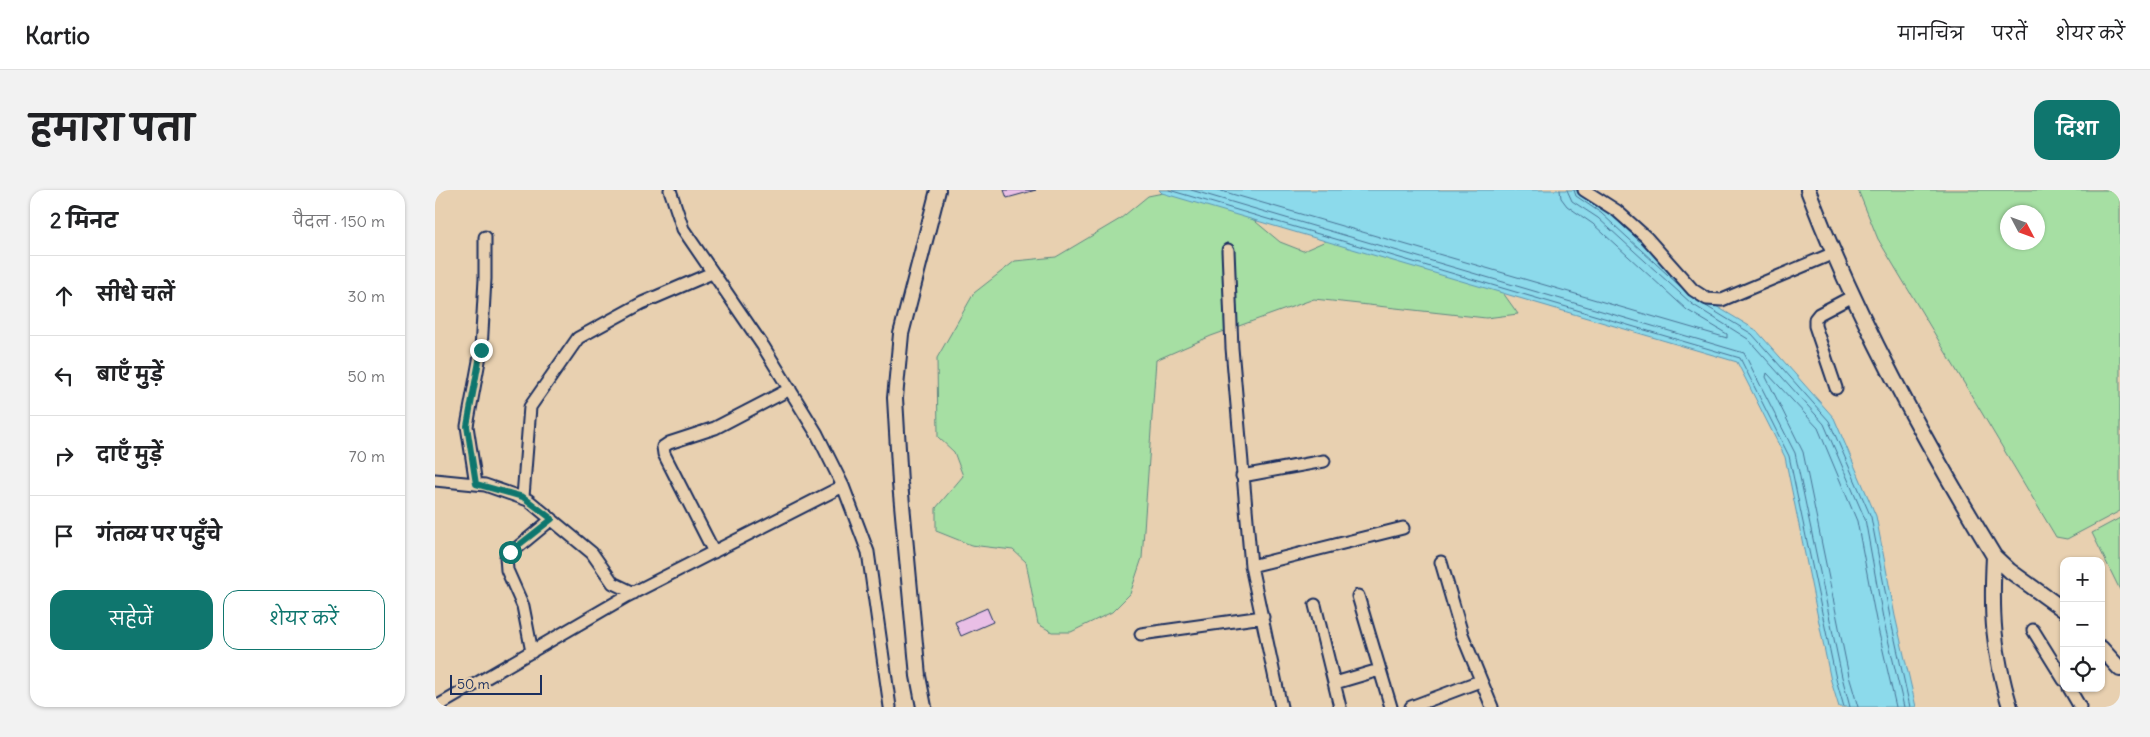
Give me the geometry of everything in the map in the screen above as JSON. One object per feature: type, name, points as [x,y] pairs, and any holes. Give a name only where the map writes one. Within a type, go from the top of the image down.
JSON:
[{"type":"street","points":[[670,190],[683,229],[789,389],[830,459],[843,486],[868,552],[890,707]]},
{"type":"street","points":[[924,707],[918,676],[900,483],[895,398],[901,334],[938,190]]},
{"type":"street","points":[[1585,190],[1617,211],[1646,237],[1693,290],[1707,299],[1722,300],[1729,298],[1834,253]]},
{"type":"street","points":[[1808,190],[1853,296],[1920,428],[1994,556],[2010,571],[2060,607]]},
{"type":"street","points":[[476,484],[467,426],[481,350],[485,237]]},
{"type":"street","points":[[1228,250],[1232,348],[1251,566],[1281,707]]},
{"type":"street","points":[[523,497],[529,407],[579,338],[642,303],[712,273]]},
{"type":"street","points":[[1836,388],[1815,326],[1815,319],[1819,314],[1853,296]]},
{"type":"street","points":[[714,552],[664,454],[663,447],[669,443],[715,428],[789,389]]},
{"type":"street","points":[[1242,476],[1324,461]]},
{"type":"street","points":[[435,480],[476,484],[523,497],[592,553],[613,583],[634,593]]},
{"type":"street","points":[[436,707],[634,593],[843,486]]},
{"type":"street","points":[[532,652],[523,606],[507,570],[506,557],[552,519]]},
{"type":"street","points":[[1251,566],[1403,528]]},
{"type":"street","points":[[1994,556],[1993,632],[1999,673],[2010,707]]},
{"type":"street","points":[[1441,562],[1479,681],[1492,707]]},
{"type":"street","points":[[1358,596],[1391,707]]},
{"type":"street","points":[[1315,605],[1340,707]]},
{"type":"street","points":[[1141,634],[1263,617]]},
{"type":"street","points":[[2033,630],[2060,674]]},
{"type":"street","points":[[2105,652],[2120,669]]},
{"type":"street","points":[[1335,684],[1379,670]]},
{"type":"street","points":[[1411,707],[1479,681]]},
{"type":"street","points":[[2072,692],[2081,707]]},
{"type":"green space","points":[[1178,190],[1238,207],[1280,242],[1303,251],[1344,233],[1496,283],[1518,314],[1486,318],[1314,299],[1211,336],[1156,360],[1142,558],[1130,594],[1112,612],[1071,632],[1052,632],[1038,624],[1026,562],[1013,550],[971,545],[936,531],[936,508],[963,476],[954,452],[938,437],[937,358],[974,293],[1015,261],[1056,257],[1120,219],[1148,196]]},
{"type":"green space","points":[[1858,190],[2120,190],[2120,511],[2067,539],[2056,537],[1878,239]]},
{"type":"green space","points":[[2120,518],[2120,590],[2105,557],[2092,533]]},
{"type":"water","points":[[1159,190],[1576,190],[1605,209],[1699,296],[1756,330],[1834,418],[1876,516],[1895,616],[1916,707],[1839,707],[1831,681],[1785,457],[1737,362],[1162,193]]},
{"type":"building","points":[[1004,190],[1036,190],[1007,198]]},
{"type":"building","points":[[987,608],[993,622],[961,636],[955,622]]},
{"type":"route","points":[[481,350],[467,426],[476,484],[508,491],[523,497],[535,504],[552,519],[510,552]]}]
